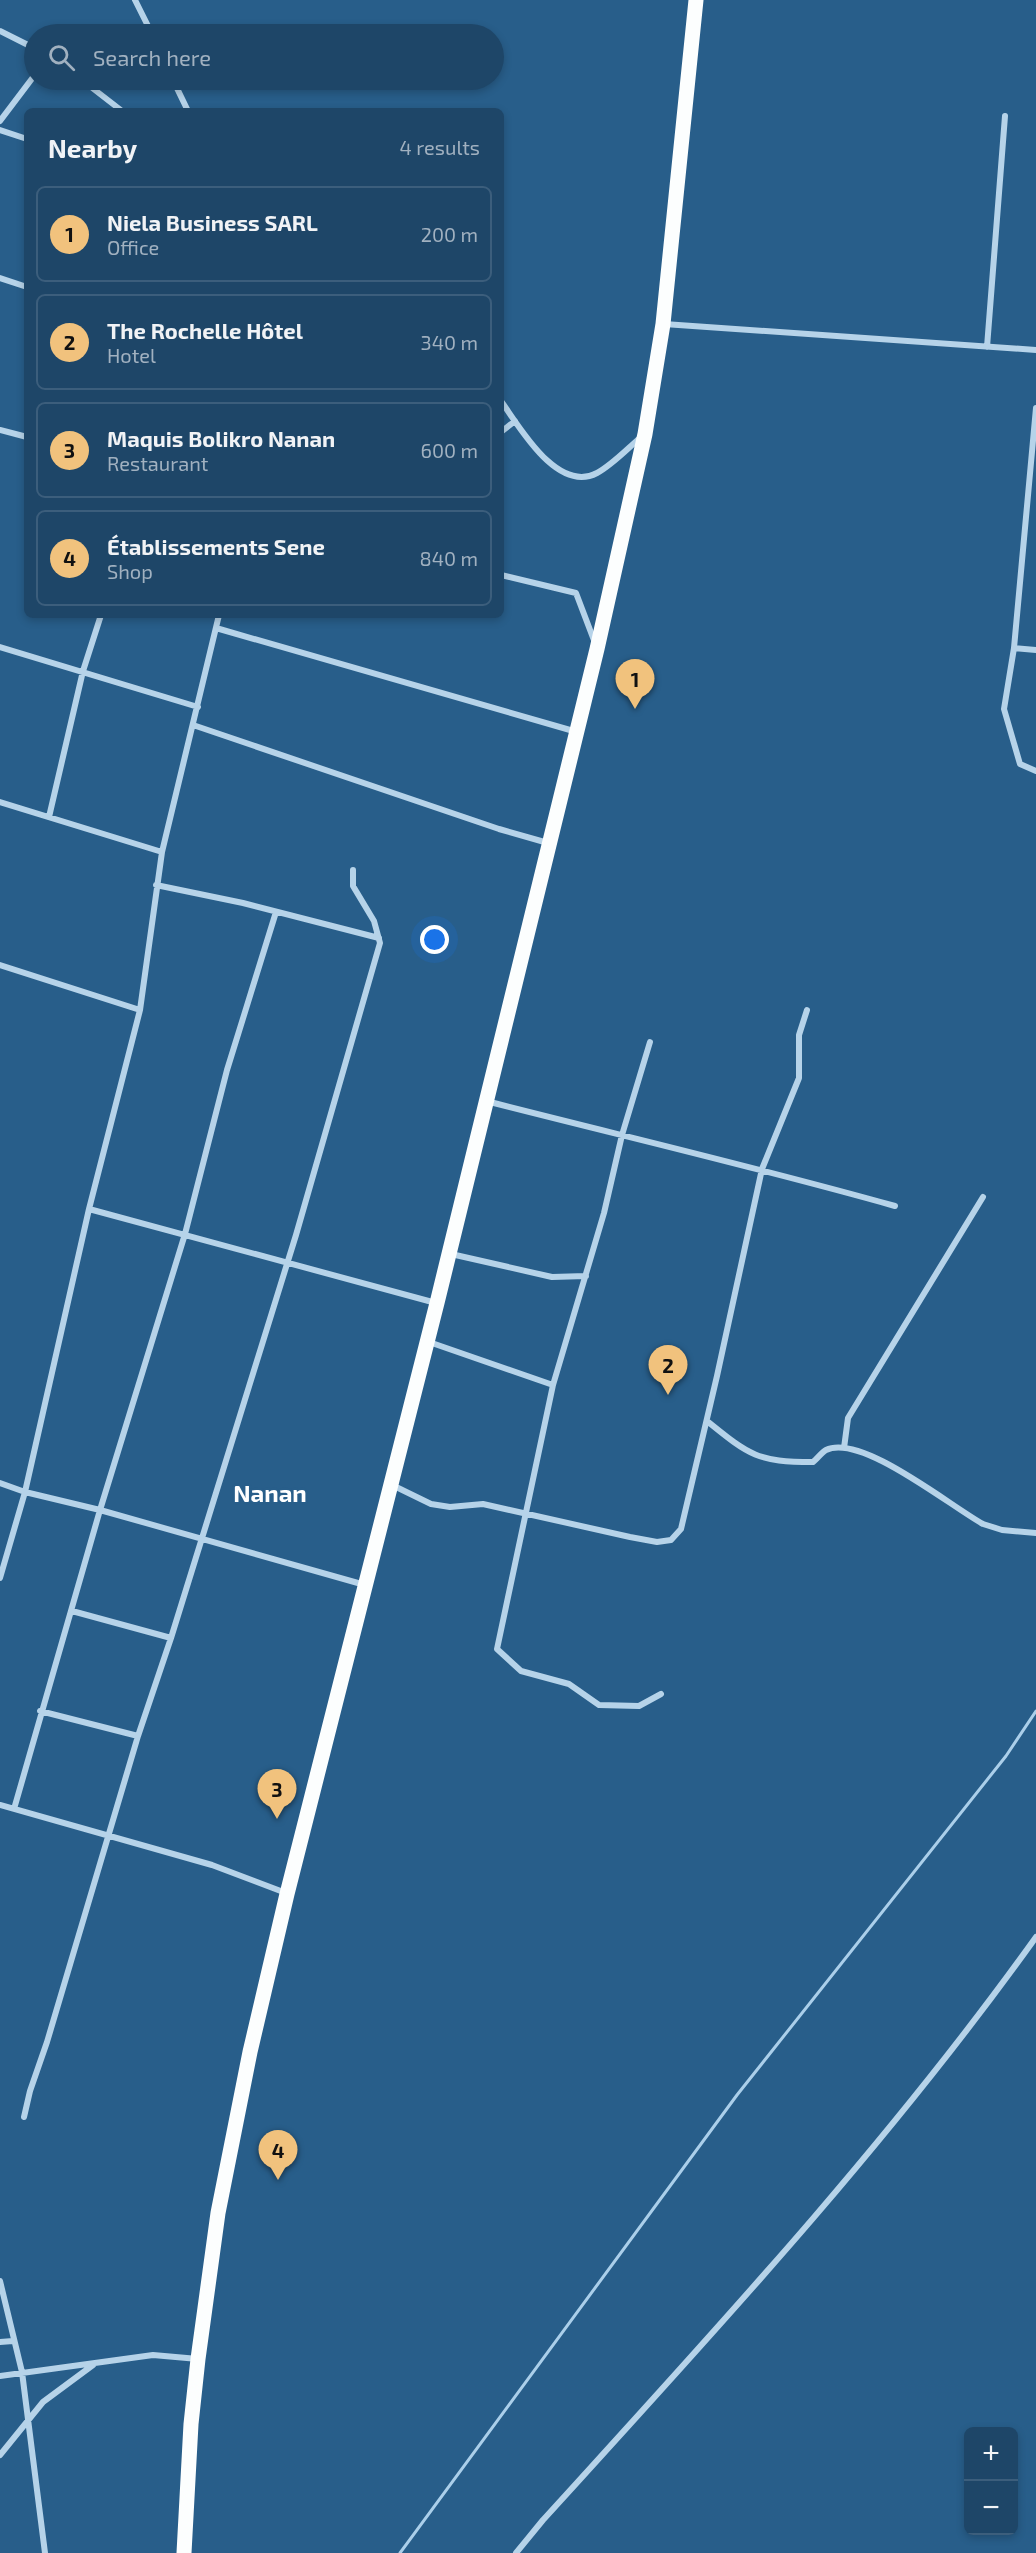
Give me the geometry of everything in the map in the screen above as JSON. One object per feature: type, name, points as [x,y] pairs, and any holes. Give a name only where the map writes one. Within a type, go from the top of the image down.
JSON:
[{"type":"highway","points":[[184,2553],[191,2424],[198,2359],[218,2213],[250,2052],[287,1894],[392,1484],[550,844],[645,434],[663,324],[696,0]]},
{"type":"street","points":[[135,0],[147,24]]},
{"type":"street","points":[[0,31],[24,43]]},
{"type":"street","points":[[0,121],[24,89]]},
{"type":"street","points":[[95,90],[118,108]]},
{"type":"street","points":[[178,90],[187,108]]},
{"type":"street","points":[[987,347],[1005,116]]},
{"type":"street","points":[[0,130],[24,138]]},
{"type":"street","points":[[0,278],[24,286]]},
{"type":"street","points":[[663,324],[1036,350]]},
{"type":"street","points":[[504,405],[542,458],[570,474],[584,477],[597,473],[645,434]]},
{"type":"street","points":[[1036,408],[1033,481],[1014,648],[1004,709],[1020,764],[1036,771]]},
{"type":"street","points":[[504,430],[515,421]]},
{"type":"street","points":[[0,430],[24,436]]},
{"type":"street","points":[[504,576],[576,593],[597,649]]},
{"type":"street","points":[[50,818],[83,671],[100,618]]},
{"type":"street","points":[[0,1578],[25,1492],[89,1209],[140,1010],[162,852],[218,618]]},
{"type":"street","points":[[216,628],[577,732]]},
{"type":"street","points":[[0,646],[198,707]]},
{"type":"street","points":[[1014,648],[1036,650]]},
{"type":"street","points":[[192,725],[499,829],[550,844]]},
{"type":"street","points":[[0,802],[162,852]]},
{"type":"street","points":[[24,2117],[138,1736],[171,1638],[328,1129],[380,943],[374,921],[353,886],[353,870]]},
{"type":"street","points":[[156,885],[379,938]]},
{"type":"street","points":[[14,1809],[40,1711],[72,1611],[100,1510],[186,1234],[227,1070],[276,912]]},
{"type":"street","points":[[0,965],[140,1010]]},
{"type":"street","points":[[392,1484],[431,1504],[450,1507],[483,1504],[657,1542],[672,1540],[681,1529],[762,1169],[799,1078],[799,1035],[807,1010]]},
{"type":"street","points":[[650,1042],[622,1135],[604,1213],[553,1385],[497,1649],[521,1671],[569,1684],[599,1705],[639,1706],[661,1695]]},
{"type":"street","points":[[486,1101],[762,1169],[895,1206]]},
{"type":"street","points":[[844,1448],[848,1418],[983,1197]]},
{"type":"street","points":[[89,1209],[437,1303]]},
{"type":"street","points":[[448,1253],[552,1277],[586,1276]]},
{"type":"street","points":[[426,1341],[553,1385]]},
{"type":"street","points":[[706,1421],[746,1452],[779,1462],[813,1462],[827,1450],[844,1448],[870,1454],[888,1463],[983,1524],[1002,1530],[1036,1533]]},
{"type":"street","points":[[0,1483],[25,1492],[202,1537],[365,1585]]},
{"type":"street","points":[[72,1611],[171,1638]]},
{"type":"street","points":[[40,1711],[138,1736]]},
{"type":"street","points":[[0,1805],[212,1865],[287,1894]]},
{"type":"street","points":[[516,2553],[786,2249],[876,2144],[991,2000],[1036,1937]]},
{"type":"street","points":[[0,2281],[21,2372],[45,2553]]},
{"type":"street","points":[[0,2342],[13,2342]]},
{"type":"street","points":[[0,2376],[153,2355],[198,2359]]},
{"type":"street","points":[[0,2455],[43,2402],[96,2363]]},
{"type":"waterway","points":[[400,2553],[737,2095],[1006,1756],[1036,1711]]},
{"type":"place","name":"Niela Business SARL","points":[[635,709]]},
{"type":"place","name":"The Rochelle Hôtel","points":[[668,1395]]},
{"type":"place","name":"Maquis Bolikro Nanan","points":[[277,1819]]},
{"type":"place","name":"Établissements Sene","points":[[278,2180]]},
{"type":"district","name":"Nanan","points":[[270,1492]]}]
